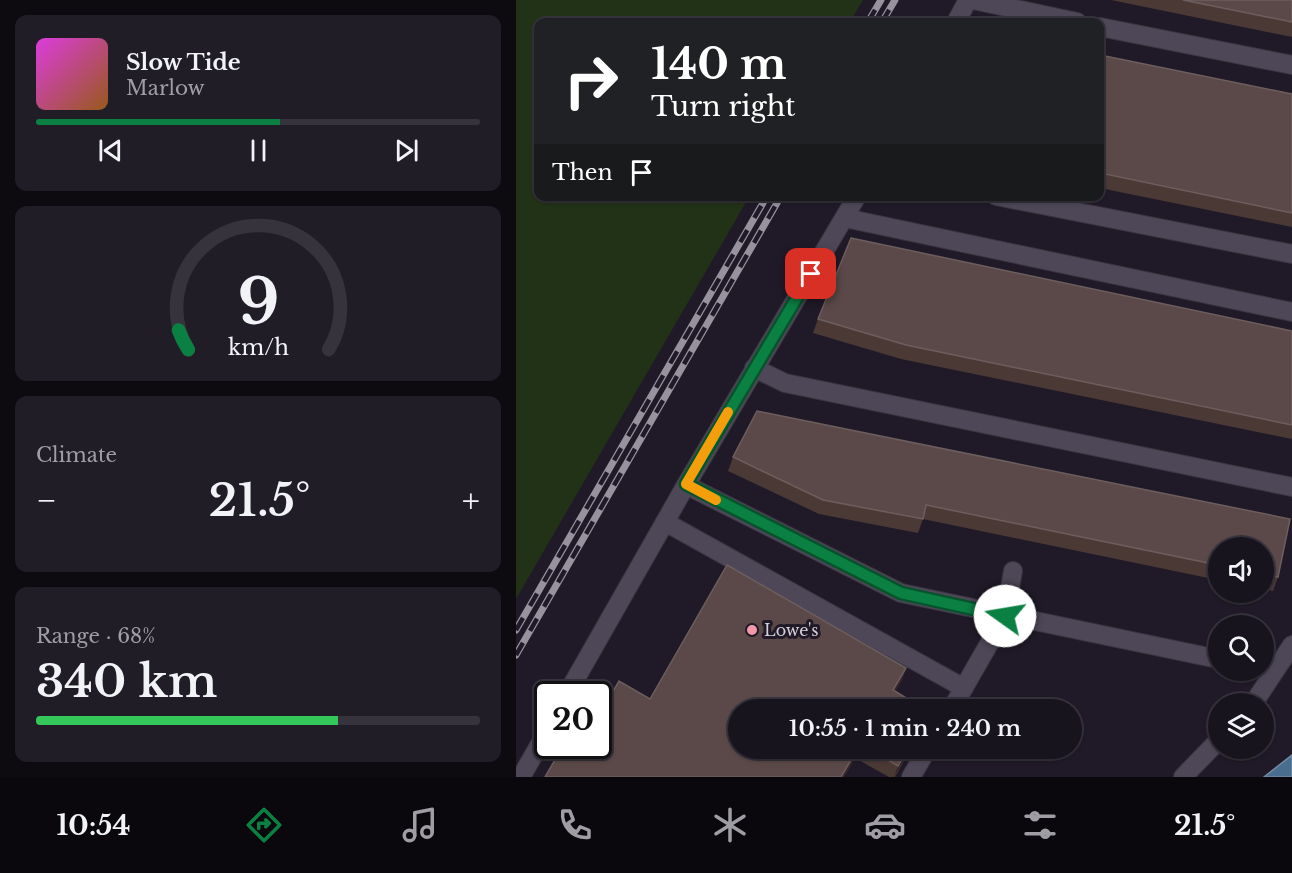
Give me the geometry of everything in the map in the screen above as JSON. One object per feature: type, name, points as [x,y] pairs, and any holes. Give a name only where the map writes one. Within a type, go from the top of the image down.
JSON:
[{"type":"street","points":[[959,18],[971,0],[1058,18]]},
{"type":"street","points":[[1104,28],[1292,65]]},
{"type":"street","points":[[574,681],[686,484],[854,201]]},
{"type":"street","points":[[1022,201],[1292,254]]},
{"type":"street","points":[[844,218],[1292,312]]},
{"type":"street","points":[[754,368],[785,383],[1292,487]]},
{"type":"street","points":[[686,484],[901,593],[1208,657]]},
{"type":"street","points":[[665,522],[964,688]]},
{"type":"street","points":[[958,699],[1005,616],[1013,571]]},
{"type":"street","points":[[1274,664],[1292,645]]},
{"type":"street","points":[[1183,777],[1208,751]]},
{"type":"street","points":[[521,777],[534,754]]},
{"type":"street","points":[[911,777],[922,759]]},
{"type":"green space","points":[[516,0],[863,0],[852,18],[534,18],[534,201],[747,201],[516,599]]},
{"type":"water","points":[[1292,755],[1292,777],[1264,777]]},
{"type":"building","points":[[1183,0],[1292,0],[1292,22]]},
{"type":"building","points":[[1104,56],[1292,94],[1292,213],[1104,174]]},
{"type":"building","points":[[851,238],[1292,331],[1292,425],[906,345],[818,319]]},
{"type":"building","points":[[757,411],[1290,519],[1278,577],[1274,576],[1274,537],[1208,537],[1208,563],[926,505],[923,519],[823,500],[733,457]]},
{"type":"building","name":"Lowe's","points":[[727,565],[906,668],[893,690],[908,699],[728,699],[728,759],[852,759],[841,777],[545,777],[555,759],[612,759],[612,693],[619,681],[650,699]]},
{"type":"building","points":[[886,759],[902,759],[898,766]]},
{"type":"railway","points":[[870,18],[881,0]]},
{"type":"railway","points":[[884,18],[895,0]]},
{"type":"railway","points":[[516,630],[764,201]]},
{"type":"railway","points":[[516,655],[778,201]]},
{"type":"slow traffic","points":[[716,500],[686,484],[728,412]]},
{"type":"place","name":"Lowe's","points":[[752,630]]},
{"type":"route","points":[[811,274],[686,484],[901,593],[1005,616]]}]
